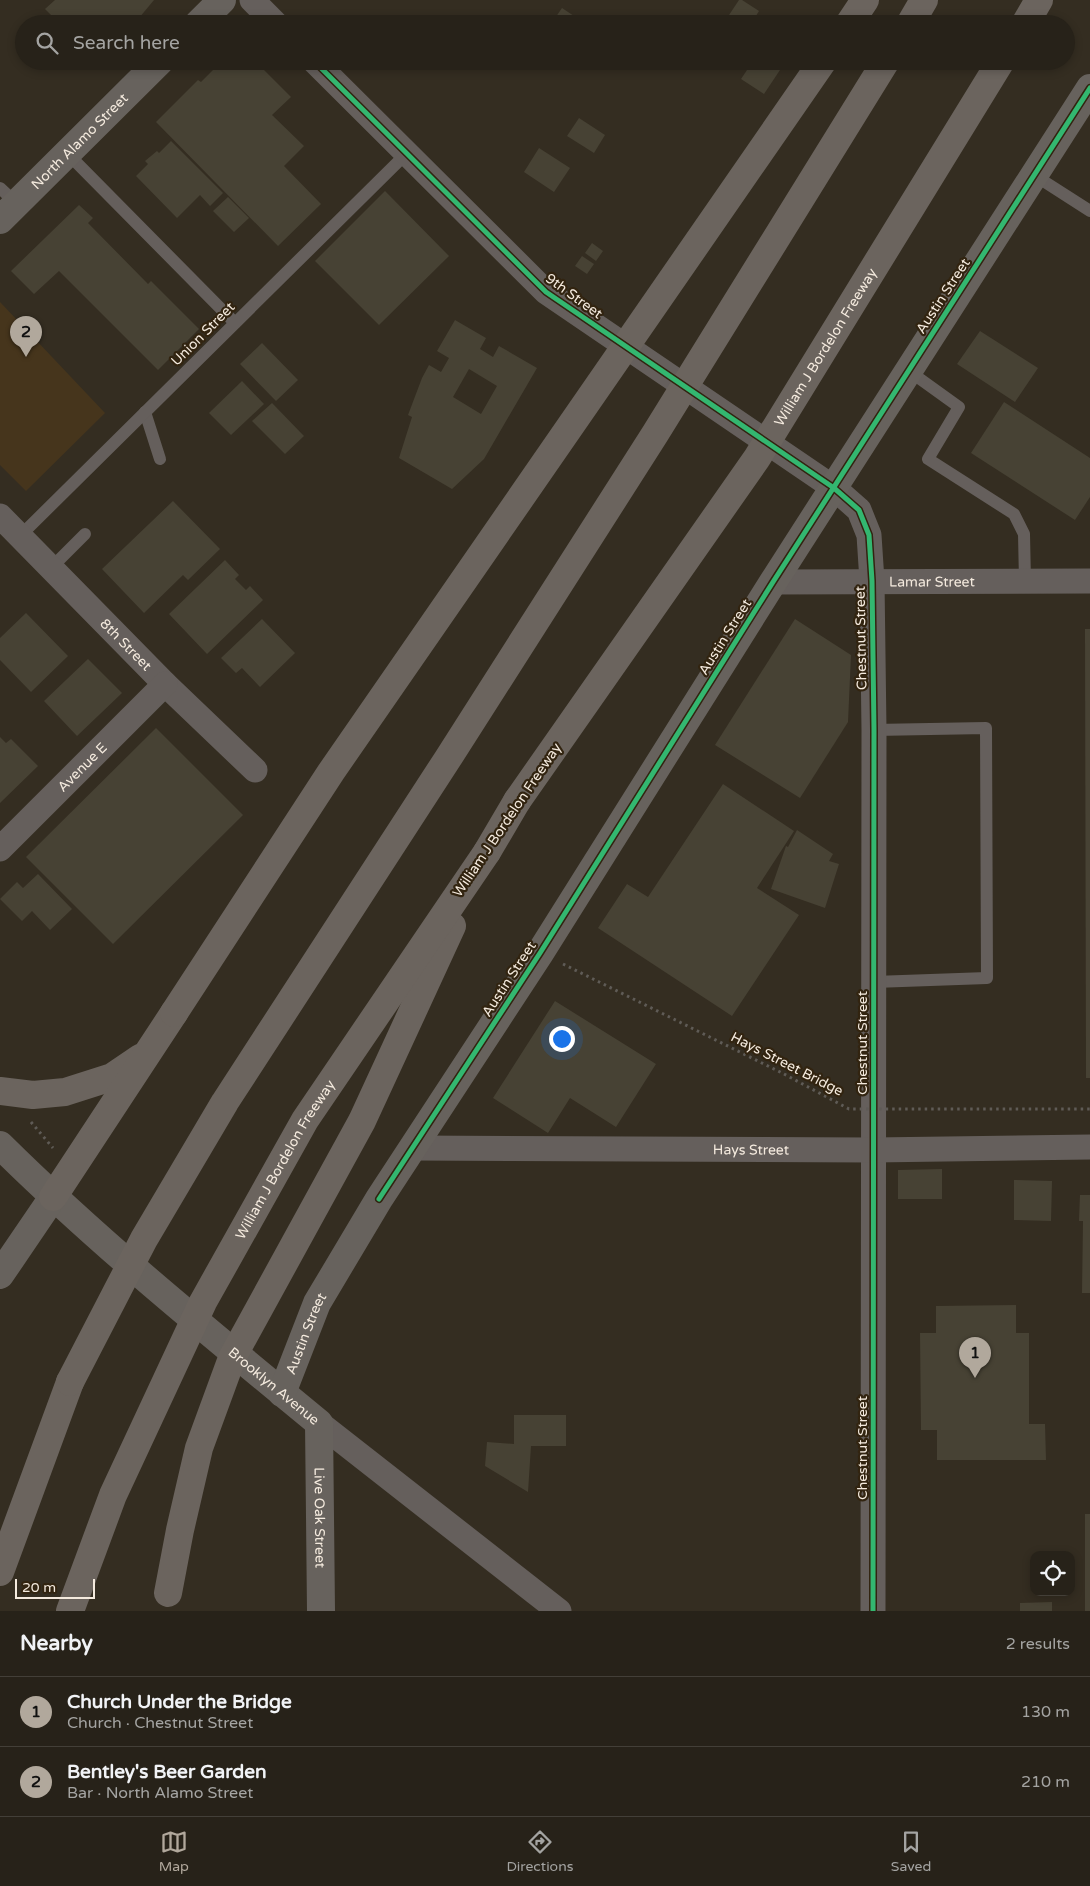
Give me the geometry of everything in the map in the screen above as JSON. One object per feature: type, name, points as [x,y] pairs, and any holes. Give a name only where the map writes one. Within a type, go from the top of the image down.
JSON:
[{"type":"highway","points":[[855,15],[865,0]]},
{"type":"highway","points":[[915,15],[924,0]]},
{"type":"highway","points":[[1030,15],[1039,0]]},
{"type":"highway","points":[[53,1197],[331,772],[817,70]]},
{"type":"highway","points":[[0,1517],[144,1239],[225,1102],[655,434],[880,70]]},
{"type":"highway","name":"William J Bordelon Freeway","points":[[70,1611],[113,1495],[203,1302],[305,1120],[486,852],[517,802],[757,458],[996,70]]},
{"type":"highway","points":[[168,1602],[180,1530],[199,1448],[232,1358],[362,1122],[486,852]]},
{"type":"highway","points":[[0,1091],[33,1095],[65,1092],[112,1077],[149,1051]]},
{"type":"highway","points":[[0,1572],[70,1382]]},
{"type":"street","points":[[207,15],[222,0]]},
{"type":"street","points":[[252,0],[267,15]]},
{"type":"street","name":"North Alamo Street","points":[[5,204],[67,153],[151,70]]},
{"type":"street","name":"9th Street","points":[[323,70],[546,292],[834,488]]},
{"type":"street","name":"Austin Street","points":[[282,1393],[317,1303],[412,1148],[540,953],[773,582],[1090,88]]},
{"type":"street","name":"Chestnut Street","points":[[834,488],[858,510],[869,535],[872,581],[874,730],[873,1611]]},
{"type":"street","name":"8th Street","points":[[0,516],[165,684],[255,770]]},
{"type":"street","name":"Lamar Street","points":[[773,582],[1090,581]]},
{"type":"street","name":"Avenue E","points":[[2,842],[165,684]]},
{"type":"street","name":"Brooklyn Avenue","points":[[0,1146],[53,1197],[318,1423],[560,1611]]},
{"type":"street","name":"Hays Street","points":[[412,1148],[1087,1151]]},
{"type":"street","points":[[0,1275],[53,1197]]},
{"type":"street","name":"Live Oak Street","points":[[318,1423],[321,1611]]},
{"type":"lane","points":[[67,153],[234,323]]},
{"type":"lane","name":"Union Street","points":[[20,536],[407,153]]},
{"type":"lane","points":[[1034,175],[1090,211]]},
{"type":"lane","points":[[909,371],[959,407],[928,459],[1014,514],[1024,534],[1025,581]]},
{"type":"lane","points":[[145,412],[160,459]]},
{"type":"lane","points":[[51,568],[85,534]]},
{"type":"lane","points":[[874,730],[986,728],[987,968],[987,978],[874,982]]},
{"type":"path","points":[[27,1117],[53,1148]]},
{"type":"shaded area","points":[[0,302],[105,413],[26,491],[0,465]]},
{"type":"building","points":[[55,0],[154,0],[142,15],[51,15],[45,9]]},
{"type":"building","points":[[739,0],[759,11],[757,15],[729,15]]},
{"type":"building","points":[[562,8],[572,15],[557,15]]},
{"type":"building","points":[[213,70],[264,70],[291,97],[272,115],[304,146],[284,166],[321,204],[278,246],[156,122],[198,80],[201,82]]},
{"type":"building","points":[[747,70],[780,70],[764,94],[741,79]]},
{"type":"building","points":[[579,118],[605,135],[594,153],[567,136]]},
{"type":"building","points":[[171,141],[223,193],[210,206],[200,195],[177,218],[136,176],[148,164],[145,161],[157,151],[159,153]]},
{"type":"building","points":[[539,148],[570,168],[554,192],[524,172]]},
{"type":"building","points":[[385,191],[449,256],[379,325],[315,261]]},
{"type":"building","points":[[228,197],[249,218],[234,232],[213,211]]},
{"type":"building","points":[[79,205],[93,218],[88,223],[148,284],[151,281],[199,329],[158,370],[59,271],[34,294],[11,271]]},
{"type":"building","points":[[592,243],[603,251],[596,261],[585,253]]},
{"type":"building","points":[[582,256],[594,264],[587,274],[575,266]]},
{"type":"building","points":[[455,320],[486,338],[480,349],[493,357],[499,346],[537,368],[484,459],[452,489],[399,458],[412,417],[408,415],[422,378],[429,365],[441,372],[449,358],[437,351]],"holes":[[[469,369],[497,386],[481,414],[453,397]]]},
{"type":"building","points":[[980,331],[1038,368],[1015,402],[957,364]]},
{"type":"building","points":[[262,343],[298,380],[276,401],[240,364]]},
{"type":"building","points":[[242,381],[264,404],[231,435],[209,413]]},
{"type":"building","points":[[1004,402],[1090,458],[1090,497],[1075,520],[971,453]]},
{"type":"building","points":[[272,403],[304,436],[285,454],[252,421]]},
{"type":"building","points":[[173,501],[220,549],[188,580],[183,575],[144,613],[102,569]]},
{"type":"building","points":[[225,560],[239,575],[235,579],[246,590],[250,586],[263,600],[207,654],[169,614]]},
{"type":"building","points":[[26,613],[68,656],[31,692],[0,660],[0,638]]},
{"type":"building","points":[[262,619],[295,653],[260,687],[242,668],[236,673],[221,658]]},
{"type":"building","points":[[795,619],[851,655],[848,722],[800,798],[715,745]]},
{"type":"building","points":[[1085,629],[1090,629],[1090,1078],[1086,1078]]},
{"type":"building","points":[[88,659],[122,693],[77,736],[44,701]]},
{"type":"building","points":[[156,728],[243,815],[113,944],[26,857]]},
{"type":"building","points":[[0,737],[6,743],[11,739],[38,766],[0,803]]},
{"type":"building","points":[[723,784],[794,831],[757,888],[799,915],[732,1016],[598,928],[627,884],[648,897]]},
{"type":"building","points":[[797,830],[833,854],[829,861],[839,864],[825,908],[771,889],[786,846],[788,847]]},
{"type":"building","points":[[38,874],[72,909],[50,930],[32,911],[22,921],[0,899],[17,882],[23,888]]},
{"type":"building","points":[[555,1001],[656,1064],[616,1127],[570,1098],[548,1133],[493,1098]]},
{"type":"building","points":[[942,1169],[942,1199],[898,1199],[898,1170]]},
{"type":"building","points":[[1014,1180],[1052,1181],[1051,1221],[1014,1220]]},
{"type":"building","points":[[1080,1195],[1090,1195],[1090,1293],[1082,1293],[1083,1221],[1079,1221]]},
{"type":"building","points":[[1016,1305],[1016,1333],[1029,1333],[1029,1424],[1045,1424],[1046,1460],[937,1460],[937,1430],[921,1430],[920,1333],[936,1333],[936,1306]]},
{"type":"building","points":[[514,1415],[566,1415],[566,1446],[531,1446],[528,1492],[485,1466],[487,1442],[514,1444]]},
{"type":"building","points":[[1085,1514],[1090,1514],[1090,1611],[1085,1611]]},
{"type":"building","points":[[1052,1602],[1052,1611],[1020,1611],[1020,1603]]},
{"type":"cycle path","points":[[323,70],[546,292],[834,488],[859,510],[869,535],[872,581],[874,730],[873,1611]]},
{"type":"cycle path","points":[[379,1199],[540,953],[773,582],[1090,88]]},
{"type":"place","name":"Bentley's Beer Garden","points":[[26,357]]},
{"type":"place","name":"Church Under the Bridge","points":[[975,1378]]}]
